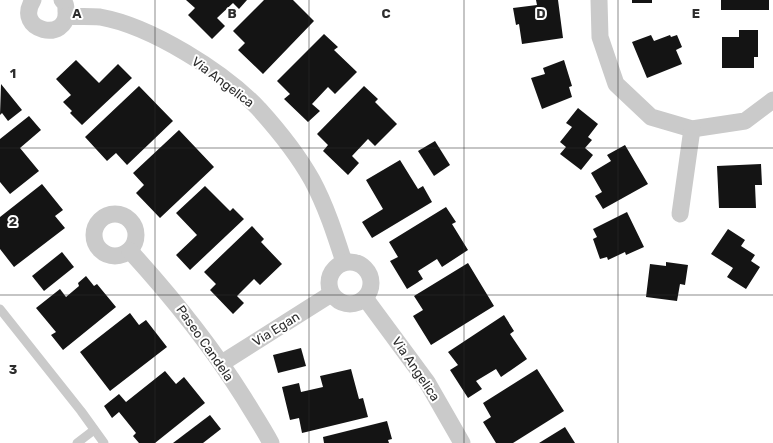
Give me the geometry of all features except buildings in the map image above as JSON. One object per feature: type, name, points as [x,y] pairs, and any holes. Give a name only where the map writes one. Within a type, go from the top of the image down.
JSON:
[{"type":"street","points":[[32,0],[29,6],[29,16],[33,25],[40,30],[48,31],[56,29],[63,24],[67,16],[66,4],[62,0]]},
{"type":"street","points":[[600,0],[600,37],[616,84],[651,117],[692,129],[745,121],[773,100]]},
{"type":"street","name":"Via Angelica","points":[[67,16],[100,17],[135,28],[166,42],[224,80],[258,109],[287,143],[311,179],[328,213],[344,262]]},
{"type":"street","points":[[680,214],[692,129]]},
{"type":"street","name":"Paseo Candela","points":[[130,251],[177,303],[222,363],[271,443]]},
{"type":"street","points":[[344,262],[358,263],[369,272],[371,286],[365,298],[357,303],[347,304],[338,301],[331,294],[328,281],[333,269],[344,262]]},
{"type":"street","name":"Via Egan","points":[[222,363],[331,294]]},
{"type":"street","name":"Via Angelica","points":[[365,298],[427,382],[462,443]]},
{"type":"lane","points":[[0,310],[104,443]]},
{"type":"lane","points":[[77,443],[94,430]]}]
